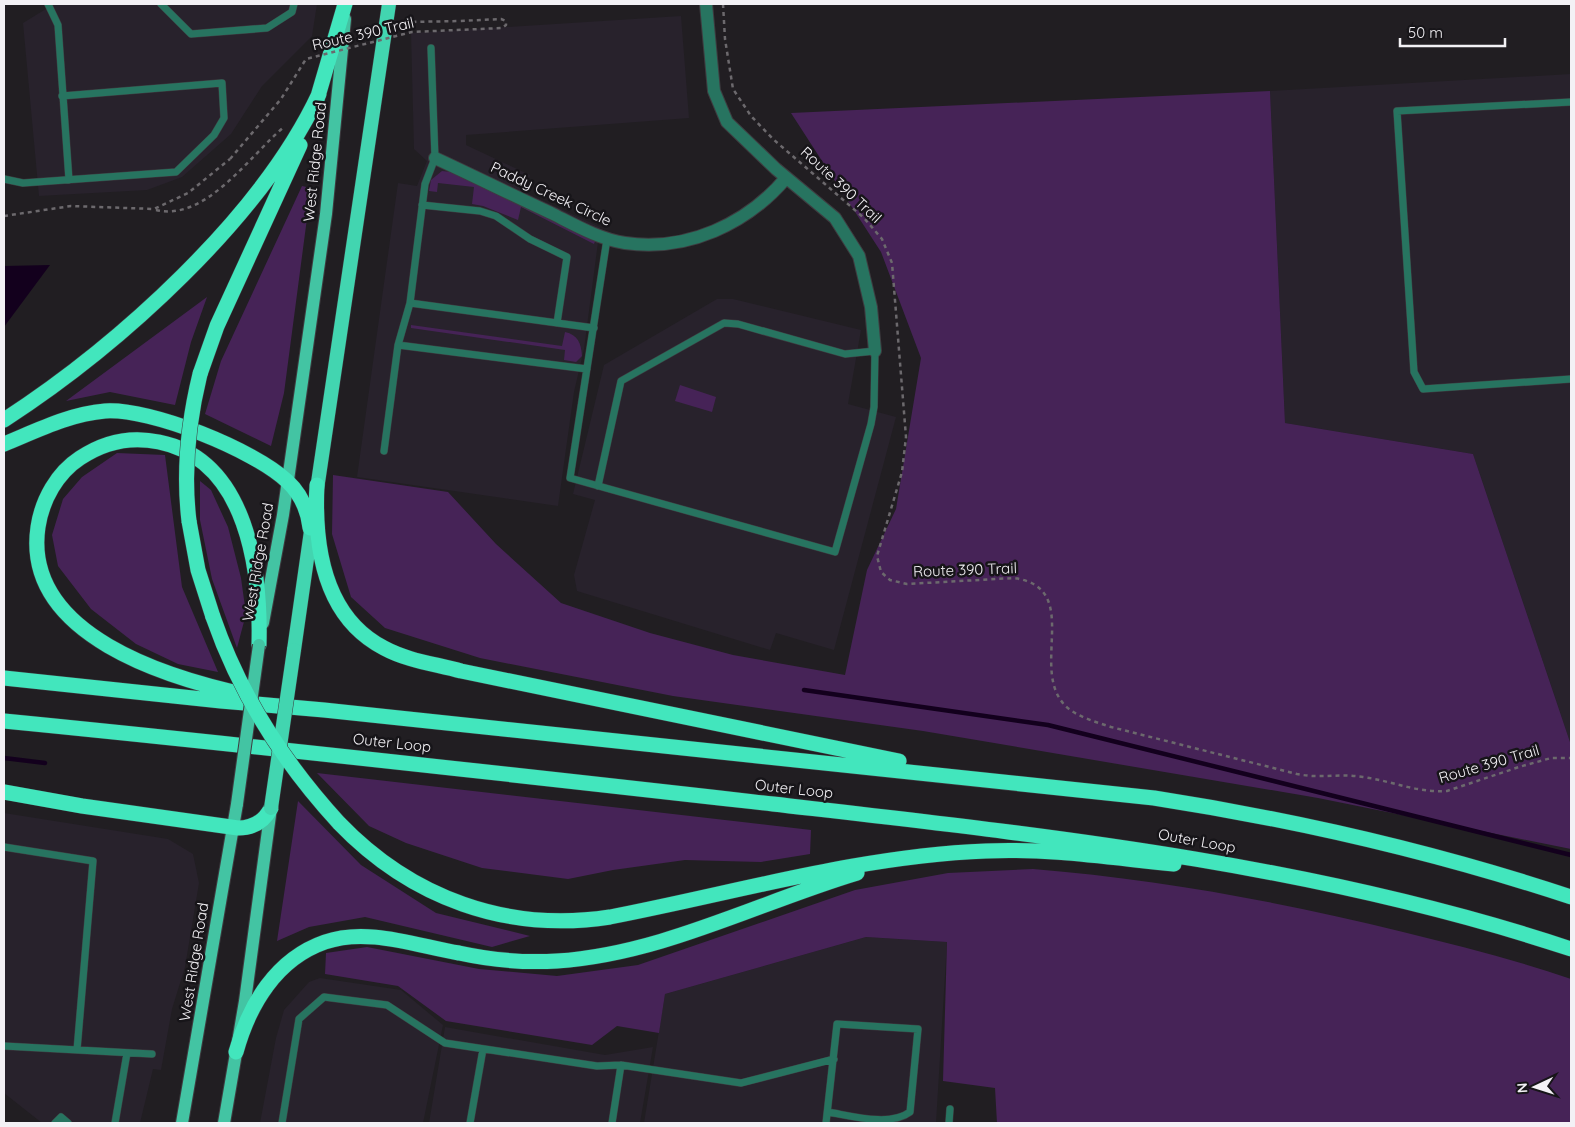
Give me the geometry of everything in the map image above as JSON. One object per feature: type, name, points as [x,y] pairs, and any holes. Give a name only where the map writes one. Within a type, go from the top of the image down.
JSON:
[{"type":"highway","points":[[346,4],[320,94],[298,148],[217,326],[200,374],[187,451],[186,485],[189,521],[200,576],[213,618],[233,667],[260,719],[304,783],[339,824],[377,859],[428,890],[480,910],[538,921],[579,921],[610,917],[837,868],[929,856],[987,851],[1028,851],[1290,876]]},
{"type":"highway","points":[[4,792],[233,828],[243,828],[256,824],[264,819],[271,808],[389,4]]},
{"type":"highway","points":[[4,420],[56,384],[112,339],[202,254],[247,204],[283,157],[320,94]]},
{"type":"highway","points":[[4,444],[61,421],[85,414],[106,411],[136,413],[167,420],[245,454],[267,466],[288,482],[303,503],[311,531]]},
{"type":"highway","points":[[259,645],[256,577],[247,534],[227,492],[203,463],[190,454],[169,444],[151,440],[130,440],[97,448],[79,459],[63,474],[50,492],[40,517],[38,554],[41,569],[51,591],[60,605],[84,630],[119,653],[159,671],[226,691],[324,710]]},
{"type":"highway","points":[[317,485],[316,514],[319,548],[332,592],[356,627],[372,640],[391,651],[415,660],[729,727],[1004,781]]},
{"type":"highway","name":"Outer Loop","points":[[4,678],[1154,798],[1306,826],[1430,855],[1571,897]]},
{"type":"highway","name":"Outer Loop","points":[[4,721],[263,746],[1037,834],[1172,854],[1290,876],[1417,904],[1571,950]]},
{"type":"highway","points":[[236,1052],[248,1018],[268,983],[286,964],[300,954],[332,940],[356,937],[383,939],[474,956],[516,961],[593,958],[650,945],[819,885],[878,867],[929,856]]},
{"type":"main road","name":"West Ridge Road","points":[[182,1123],[237,804],[259,645],[288,482],[326,214],[346,4]]},
{"type":"main road","points":[[224,1123],[271,808]]},
{"type":"street","points":[[706,4],[714,91],[728,122],[786,178],[835,218],[859,256],[871,307],[875,351]]},
{"type":"street","name":"Paddy Creek Circle","points":[[435,158],[607,239],[626,243],[648,244],[689,239],[728,226],[753,211],[786,178]]},
{"type":"lane","points":[[48,4],[58,24],[69,180]]},
{"type":"lane","points":[[161,4],[192,34],[267,28],[292,12],[294,4]]},
{"type":"lane","points":[[384,451],[398,345],[410,303],[425,184],[435,158],[431,48]]},
{"type":"lane","points":[[4,179],[23,183],[176,172],[214,135],[224,118],[222,84],[62,96]]},
{"type":"lane","points":[[1571,102],[1397,111],[1414,372],[1424,389],[1571,379]]},
{"type":"lane","points":[[422,205],[480,211],[496,216],[530,239],[567,257],[557,323]]},
{"type":"lane","points":[[598,486],[621,381],[724,323],[738,324],[845,354],[875,351],[874,407],[871,424],[835,552],[598,486],[570,478],[607,239]]},
{"type":"lane","points":[[410,303],[594,328]]},
{"type":"lane","points":[[398,345],[587,369]]},
{"type":"lane","points":[[4,846],[93,861],[76,1050]]},
{"type":"lane","points":[[282,1123],[299,1019],[324,997],[387,1006],[444,1043],[597,1066],[621,1065],[741,1083],[834,1059]]},
{"type":"lane","points":[[826,1123],[837,1024],[918,1029],[910,1112],[903,1118],[891,1120],[828,1112]]},
{"type":"lane","points":[[4,1046],[152,1054]]},
{"type":"lane","points":[[470,1123],[483,1049]]},
{"type":"lane","points":[[115,1123],[127,1053]]},
{"type":"lane","points":[[612,1123],[621,1065]]},
{"type":"lane","points":[[948,1123],[950,1109]]},
{"type":"lane","points":[[55,1123],[61,1117],[68,1123]]},
{"type":"path","name":"Route 390 Trail","points":[[723,4],[725,39],[733,89],[751,116],[773,139],[864,218],[882,239],[892,263],[906,437],[902,472],[877,556],[881,572],[890,580],[907,584],[1014,578],[1026,580],[1038,586],[1048,598],[1052,619],[1050,674],[1056,693],[1068,708],[1083,718],[1111,727],[1297,774],[1315,777],[1362,776],[1431,792],[1447,791],[1551,758],[1571,758]]},
{"type":"path","name":"Route 390 Trail","points":[[4,216],[71,206],[154,209],[188,193],[230,159],[281,99],[306,59],[412,32],[502,28],[506,23],[501,19],[408,22],[406,19]]},
{"type":"path","points":[[154,209],[174,211],[190,206],[216,192],[264,144],[286,126]]},
{"type":"shaded area","points":[[54,4],[317,4],[312,36],[262,86],[231,134],[182,177],[147,190],[39,196],[23,23]]},
{"type":"shaded area","points":[[681,16],[689,118],[466,135],[466,145],[530,175],[524,192],[600,227],[584,349],[574,392],[558,506],[357,477],[398,183],[417,186],[427,161],[414,149],[411,33]]},
{"type":"shaded area","points":[[1571,74],[1571,745],[1473,454],[1285,423],[1270,91]]},
{"type":"shaded area","points":[[1270,91],[1285,423],[1473,454],[1571,745],[1571,849],[1318,798],[923,731],[673,696],[480,658],[385,628],[351,597],[332,534],[333,475],[448,492],[496,544],[561,603],[650,633],[733,655],[845,675],[867,570],[896,509],[921,358],[881,252],[791,113]]},
{"type":"shaded area","points":[[442,171],[451,172],[595,241],[594,244],[521,207],[518,220],[483,206],[472,204],[474,187],[438,183],[437,192],[429,191],[431,180]]},
{"type":"shaded area","points":[[302,186],[311,188],[284,393],[271,446],[205,414],[221,361]]},
{"type":"shaded area","points":[[50,265],[4,327],[4,266]]},
{"type":"shaded area","points":[[207,297],[191,342],[175,405],[110,392],[66,401]]},
{"type":"shaded area","points":[[717,299],[733,299],[861,330],[848,404],[896,417],[834,650],[776,633],[770,650],[577,591],[574,575],[595,500],[573,494],[604,365]]},
{"type":"shaded area","points":[[411,325],[562,346],[565,332],[576,337],[581,347],[582,356],[576,362],[564,360],[565,350],[411,328]]},
{"type":"shaded area","points":[[680,385],[716,397],[712,412],[675,401]]},
{"type":"shaded area","points":[[117,453],[165,455],[182,587],[218,672],[178,664],[136,644],[91,609],[58,566],[52,535],[63,499],[82,477]]},
{"type":"shaded area","points":[[200,481],[211,490],[228,527],[241,578],[246,614],[237,648],[212,579],[200,520]]},
{"type":"shaded area","points":[[317,773],[811,830],[810,854],[761,862],[685,860],[613,870],[568,879],[482,868],[406,843],[369,826]]},
{"type":"shaded area","points":[[298,801],[361,865],[436,913],[530,936],[492,947],[365,917],[309,927],[277,941]]},
{"type":"shaded area","points":[[4,813],[168,839],[193,854],[199,883],[185,967],[172,1009],[161,1070],[153,1069],[140,1123],[42,1123],[4,1093]]},
{"type":"shaded area","points":[[1033,869],[1173,885],[1312,911],[1467,948],[1571,979],[1571,1123],[997,1123],[995,1088],[943,1081],[947,942],[866,937],[665,994],[659,1033],[617,1026],[592,1045],[446,1021],[398,986],[325,974],[326,953],[367,947],[479,969],[557,976],[638,965],[855,890],[948,873]]},
{"type":"shaded area","points":[[866,937],[947,942],[936,1123],[644,1123],[665,994]]},
{"type":"shaded area","points":[[320,978],[401,990],[443,1025],[423,1123],[260,1123],[276,1038],[284,1010],[309,982]]},
{"type":"shaded area","points":[[445,1027],[605,1055],[653,1047],[640,1123],[429,1123]]},
{"type":"waterway","points":[[804,690],[1048,725],[1571,855]]},
{"type":"waterway","points":[[4,758],[45,763]]}]
